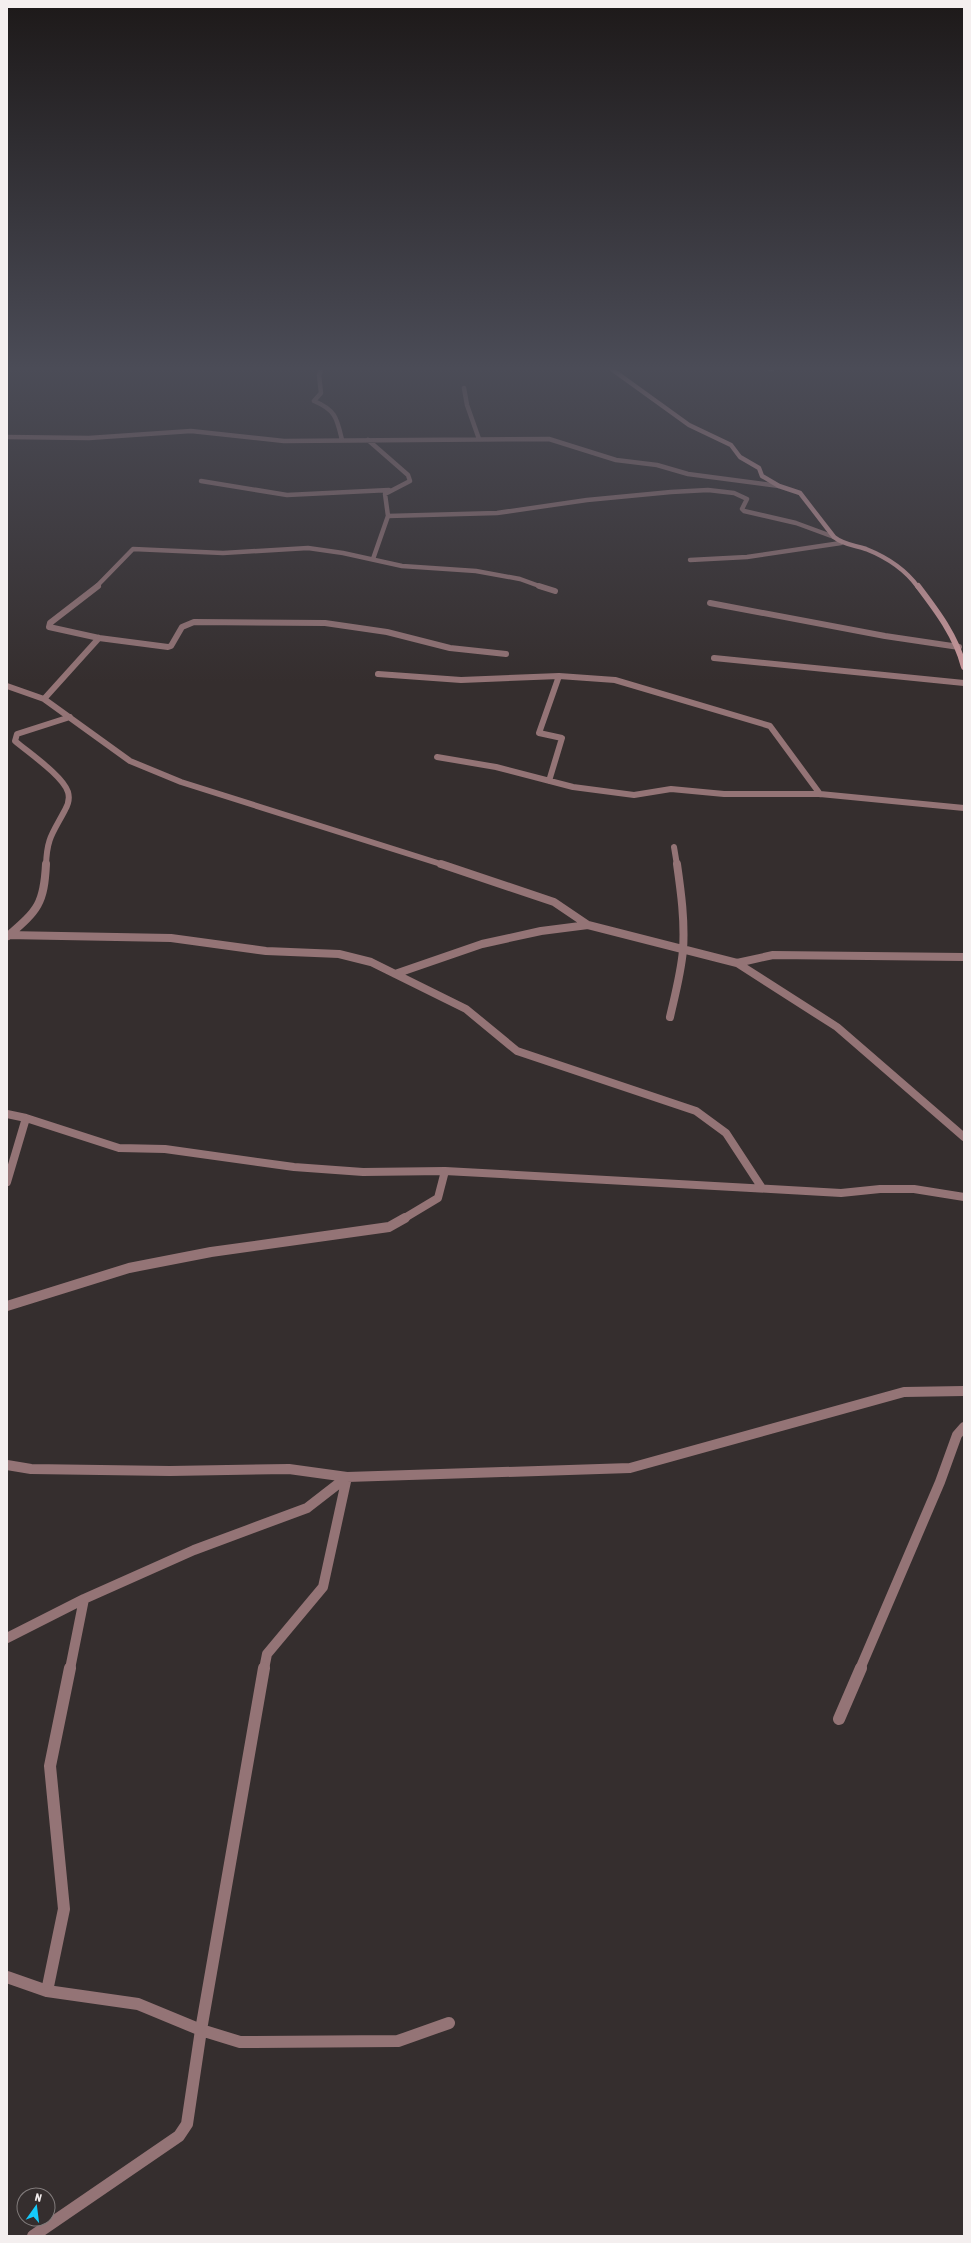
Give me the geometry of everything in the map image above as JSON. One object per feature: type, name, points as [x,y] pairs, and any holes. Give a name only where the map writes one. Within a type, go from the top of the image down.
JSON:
[{"type":"street","points":[[201,481],[287,495],[389,490],[410,481],[408,475],[405,473]]},
{"type":"street","points":[[683,473],[779,486]]},
{"type":"street","points":[[760,473],[762,476],[779,486],[800,494],[834,537]]},
{"type":"street","points":[[373,559],[388,516],[384,498],[389,490]]},
{"type":"street","points":[[388,516],[496,513],[636,493],[705,491],[741,494],[747,499],[742,509],[744,511],[796,523],[834,537],[841,542],[865,549],[908,573],[934,607],[959,647],[964,667]]},
{"type":"street","points":[[690,560],[723,561],[785,553],[841,542]]},
{"type":"street","points":[[506,654],[450,648],[387,632],[325,623],[194,622],[182,627],[171,646],[168,647],[99,638],[49,627],[50,623],[100,583],[130,550],[133,549],[223,553],[284,548],[308,548],[373,559],[402,566],[476,571],[520,579],[555,591]]},
{"type":"street","points":[[710,603],[778,617],[840,626],[885,636],[959,647]]},
{"type":"street","points":[[44,699],[99,638]]},
{"type":"street","points":[[714,658],[964,683]]},
{"type":"street","points":[[378,674],[461,680],[559,676],[615,680],[770,726],[820,794]]},
{"type":"street","points":[[549,781],[562,738],[539,733],[559,676]]},
{"type":"street","points":[[7,686],[44,699],[130,761],[181,782],[303,822],[493,880],[554,902],[588,925],[737,963],[836,1027],[964,1137]]},
{"type":"street","points":[[8,936],[40,906],[45,886],[47,850],[50,834],[69,803],[68,791],[54,775],[14,741],[17,734],[25,730],[70,717]]},
{"type":"street","points":[[437,758],[496,767],[573,787],[634,796],[671,789],[724,794],[820,794],[964,808]]},
{"type":"street","points":[[670,1017],[679,981],[683,950],[683,904],[674,847]]},
{"type":"street","points":[[395,974],[482,944],[541,931],[588,925]]},
{"type":"street","points":[[8,936],[86,935],[171,938],[266,951],[339,954],[371,962],[466,1009],[517,1051],[696,1111],[726,1132],[762,1188]]},
{"type":"street","points":[[737,963],[773,955],[964,957]]},
{"type":"street","points":[[7,1114],[26,1118],[119,1148],[165,1149],[294,1167],[363,1172],[446,1171],[762,1188],[841,1194],[880,1189],[914,1189],[964,1198]]},
{"type":"street","points":[[7,1182],[26,1118]]},
{"type":"street","points":[[7,1306],[129,1268],[211,1252],[389,1227],[438,1198],[446,1171]]},
{"type":"street","points":[[7,1465],[31,1469],[170,1471],[289,1469],[347,1477],[630,1468],[904,1392],[964,1391]]},
{"type":"street","points":[[839,1719],[940,1482],[957,1434],[964,1427]]},
{"type":"street","points":[[7,1638],[84,1599],[194,1550],[308,1508],[347,1477]]},
{"type":"street","points":[[33,2236],[179,2136],[187,2124],[201,2030],[267,1654],[324,1586],[347,1477]]},
{"type":"street","points":[[47,1991],[64,1909],[50,1766],[84,1599]]},
{"type":"street","points":[[7,1977],[47,1991],[138,2004],[201,2030],[240,2042],[398,2041],[449,2023]]}]
